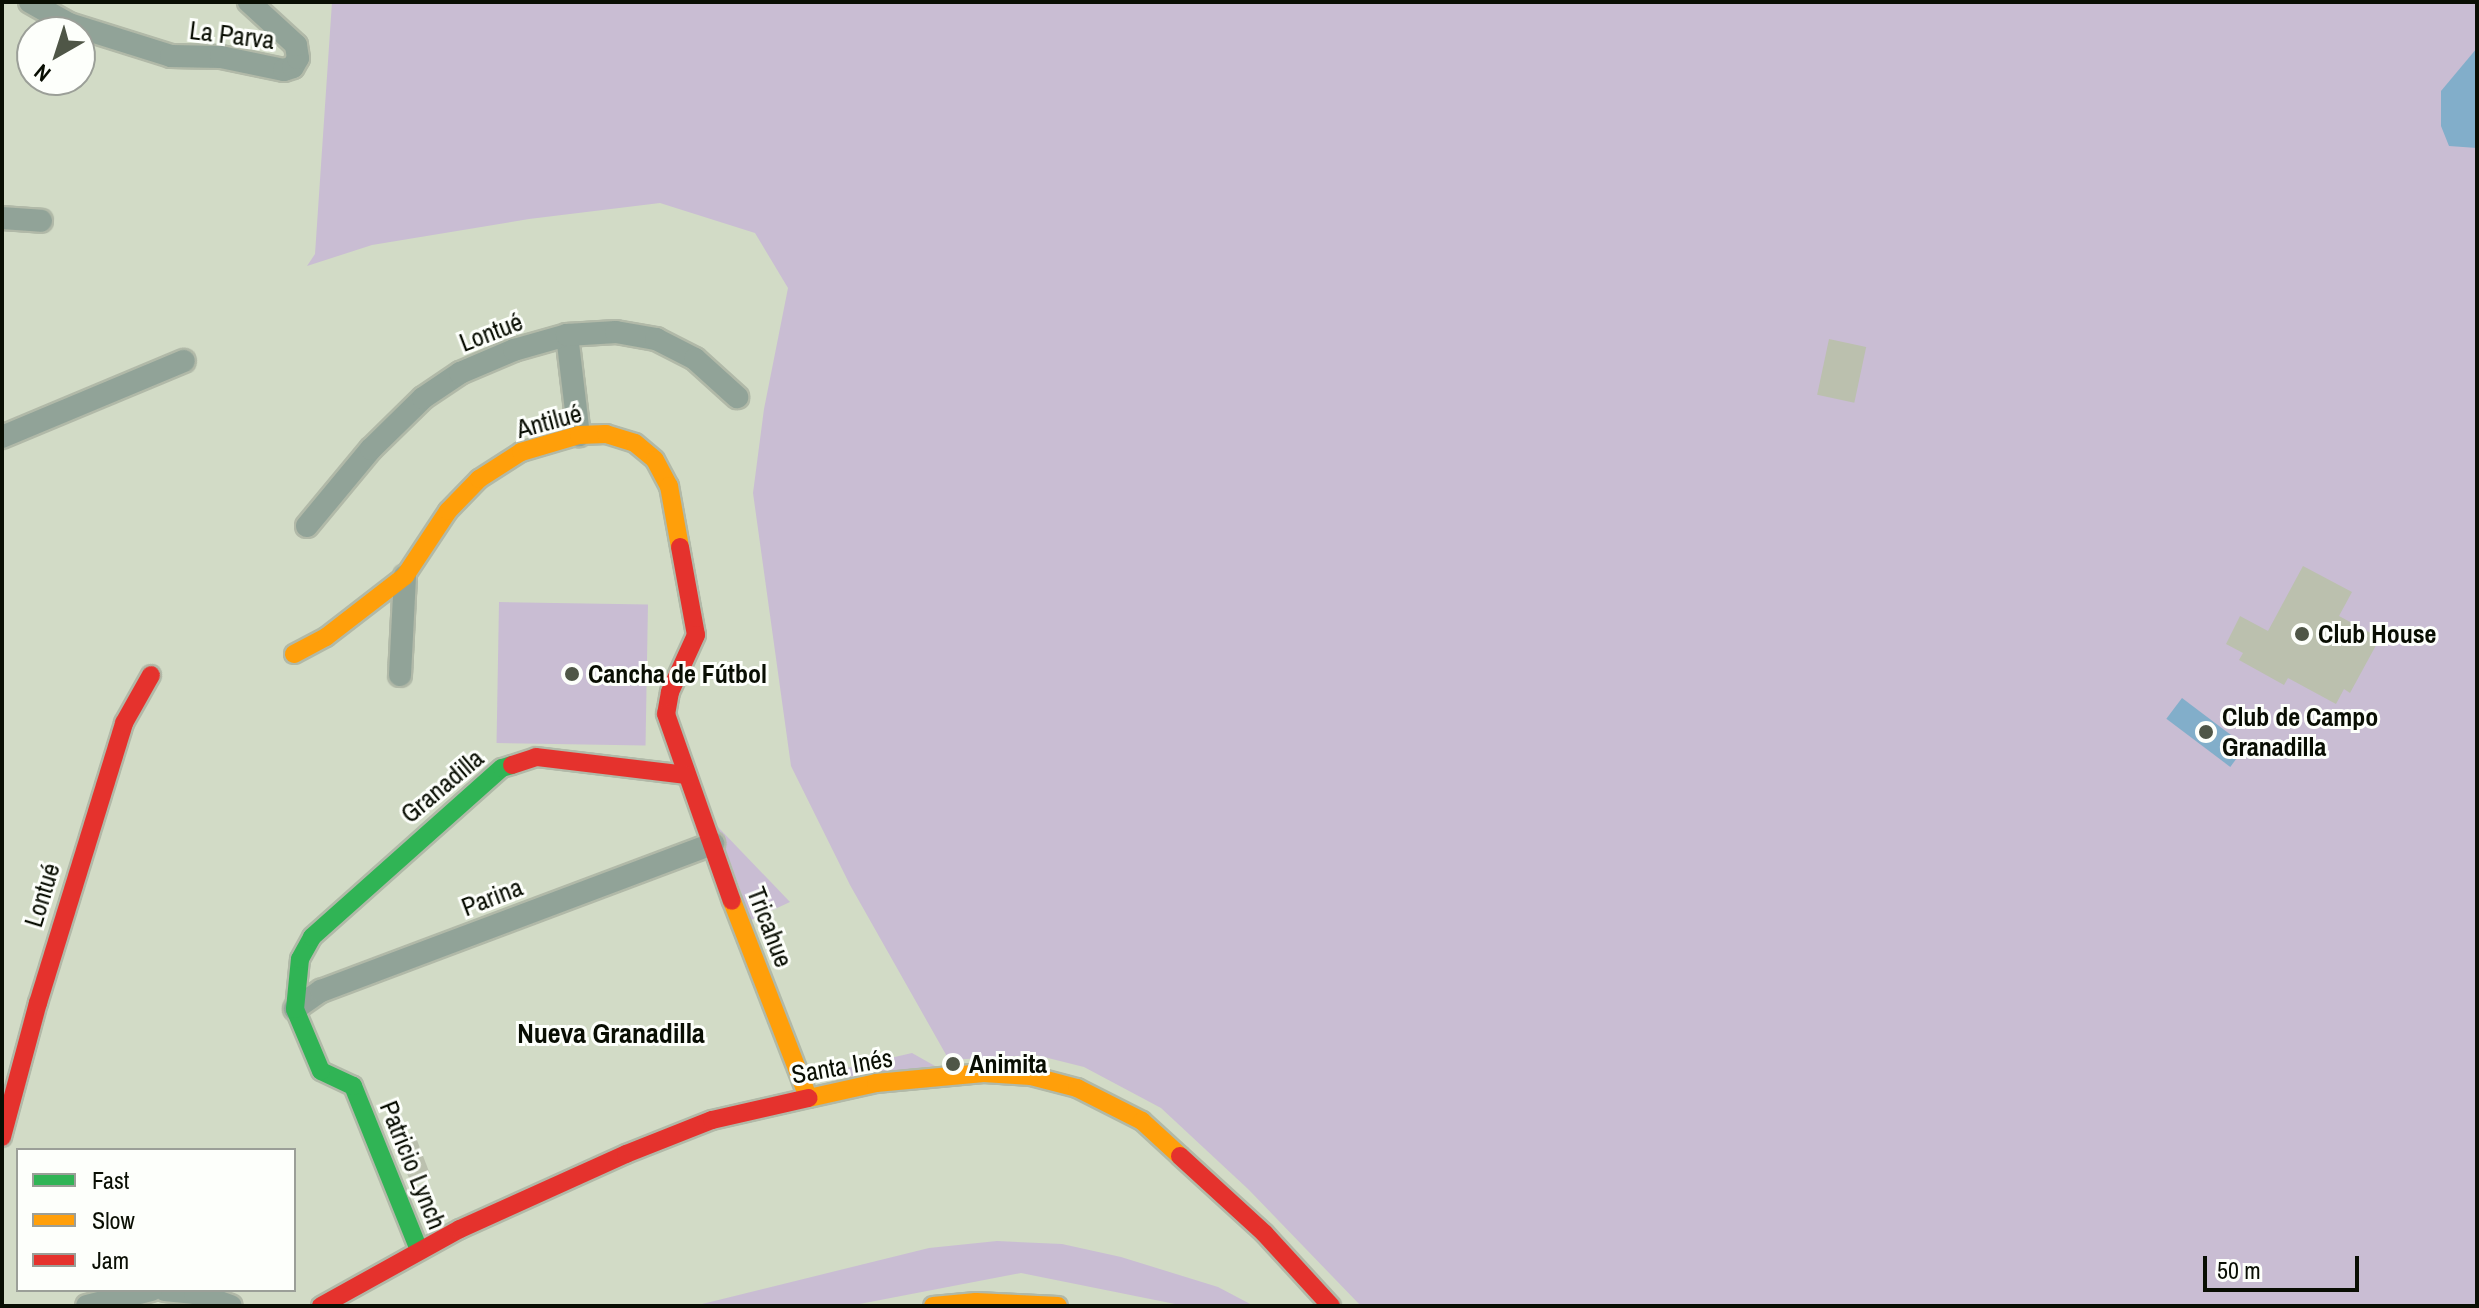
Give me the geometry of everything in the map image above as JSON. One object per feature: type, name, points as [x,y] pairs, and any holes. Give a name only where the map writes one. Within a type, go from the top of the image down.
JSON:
[{"type":"street","name":"La Parva","points":[[30,2],[69,24],[171,56],[221,57],[284,70],[293,67],[298,58],[296,45],[249,2]]},
{"type":"street","points":[[2,218],[41,221]]},
{"type":"street","name":"Lontué","points":[[307,526],[371,449],[423,398],[460,373],[514,350],[567,335],[616,332],[656,339],[695,359],[737,397]]},
{"type":"street","points":[[567,335],[579,435]]},
{"type":"street","points":[[2,437],[184,361]]},
{"type":"street","name":"Antilué","points":[[294,654],[326,637],[405,576],[448,511],[479,479],[521,452],[579,435],[606,434],[635,443],[655,460],[669,486],[696,635],[670,692],[666,714],[686,775]]},
{"type":"street","points":[[400,675],[405,576]]},
{"type":"street","name":"Lontué","points":[[2,1137],[38,1003],[124,723],[151,675]]},
{"type":"street","name":"Granadilla","points":[[312,937],[502,768],[536,757],[686,775]]},
{"type":"street","name":"Tricahue","points":[[686,775],[808,1097]]},
{"type":"street","name":"Parina","points":[[295,1009],[321,991],[713,844]]},
{"type":"street","name":"Patricio Lynch","points":[[312,937],[300,959],[295,1009],[321,1071],[353,1086],[419,1250]]},
{"type":"street","name":"Santa Inés","points":[[321,1306],[419,1250],[640,1148],[712,1120],[876,1083],[984,1073],[1031,1076],[1100,1097],[1162,1136],[1265,1234],[1331,1306]]},
{"type":"street","points":[[87,1306],[143,1292]]},
{"type":"street","points":[[185,1292],[231,1306]]},
{"type":"street","points":[[933,1306],[989,1302],[1058,1306]]},
{"type":"shaded area","name":"Club de Campo Granadilla","points":[[332,2],[2477,2],[2477,1306],[1361,1306],[1248,1189],[1161,1108],[1084,1067],[1036,1055],[949,1060],[850,885],[791,766],[753,493],[764,409],[788,288],[755,233],[660,203],[529,219],[372,245],[307,266],[315,254]]},
{"type":"shaded area","name":"Cancha de Fútbol","points":[[499,602],[648,605],[646,746],[497,743]]},
{"type":"shaded area","points":[[717,826],[790,902],[751,920]]},
{"type":"shaded area","points":[[912,1053],[935,1066],[823,1080],[821,1074]]},
{"type":"shaded area","points":[[997,1241],[1062,1244],[1121,1257],[1218,1287],[1254,1306],[1185,1306],[1021,1273],[849,1306],[694,1306],[929,1248]]},
{"type":"water","points":[[2477,48],[2477,148],[2449,146],[2441,126],[2441,91]]},
{"type":"water","name":"Club de Campo Granadilla","points":[[2182,698],[2246,746],[2230,767],[2166,719]]},
{"type":"building","points":[[1829,339],[1866,347],[1854,403],[1817,395]]},
{"type":"building","name":"Club House","points":[[2303,566],[2352,592],[2339,616],[2380,638],[2350,693],[2344,689],[2336,704],[2288,678],[2284,685],[2239,660],[2243,653],[2226,644],[2240,616],[2268,631]]},
{"type":"building","points":[[415,1135],[430,1175],[411,1183],[395,1143]]},
{"type":"traffic: fast","points":[[419,1250],[353,1086],[321,1071],[295,1009],[300,959],[312,937],[502,768],[512,765]]},
{"type":"traffic: slow","points":[[294,654],[326,637],[405,576],[448,511],[479,479],[521,452],[579,435],[606,434],[635,443],[655,460],[669,486],[680,547]]},
{"type":"traffic: slow","points":[[732,901],[808,1097]]},
{"type":"traffic: slow","points":[[809,1098],[876,1083],[984,1073],[1031,1076],[1077,1088],[1142,1121],[1180,1156]]},
{"type":"traffic: slow","points":[[933,1306],[976,1302],[1058,1306]]},
{"type":"traffic: jam","points":[[680,547],[696,635],[670,692],[666,714],[732,901]]},
{"type":"traffic: jam","points":[[2,1137],[38,1003],[124,723],[151,675]]},
{"type":"traffic: jam","points":[[512,765],[536,757],[686,775]]},
{"type":"traffic: jam","points":[[321,1306],[460,1229],[626,1154],[712,1120],[809,1098]]},
{"type":"traffic: jam","points":[[1180,1156],[1265,1234],[1331,1306]]},
{"type":"place","name":"Club House","points":[[2302,634]]},
{"type":"place","name":"Cancha de Fútbol","points":[[572,674]]},
{"type":"place","name":"Club de Campo Granadilla","points":[[2206,732]]},
{"type":"place","name":"Animita","points":[[953,1064]]},
{"type":"district","name":"Nueva Granadilla","points":[[611,1033]]}]
